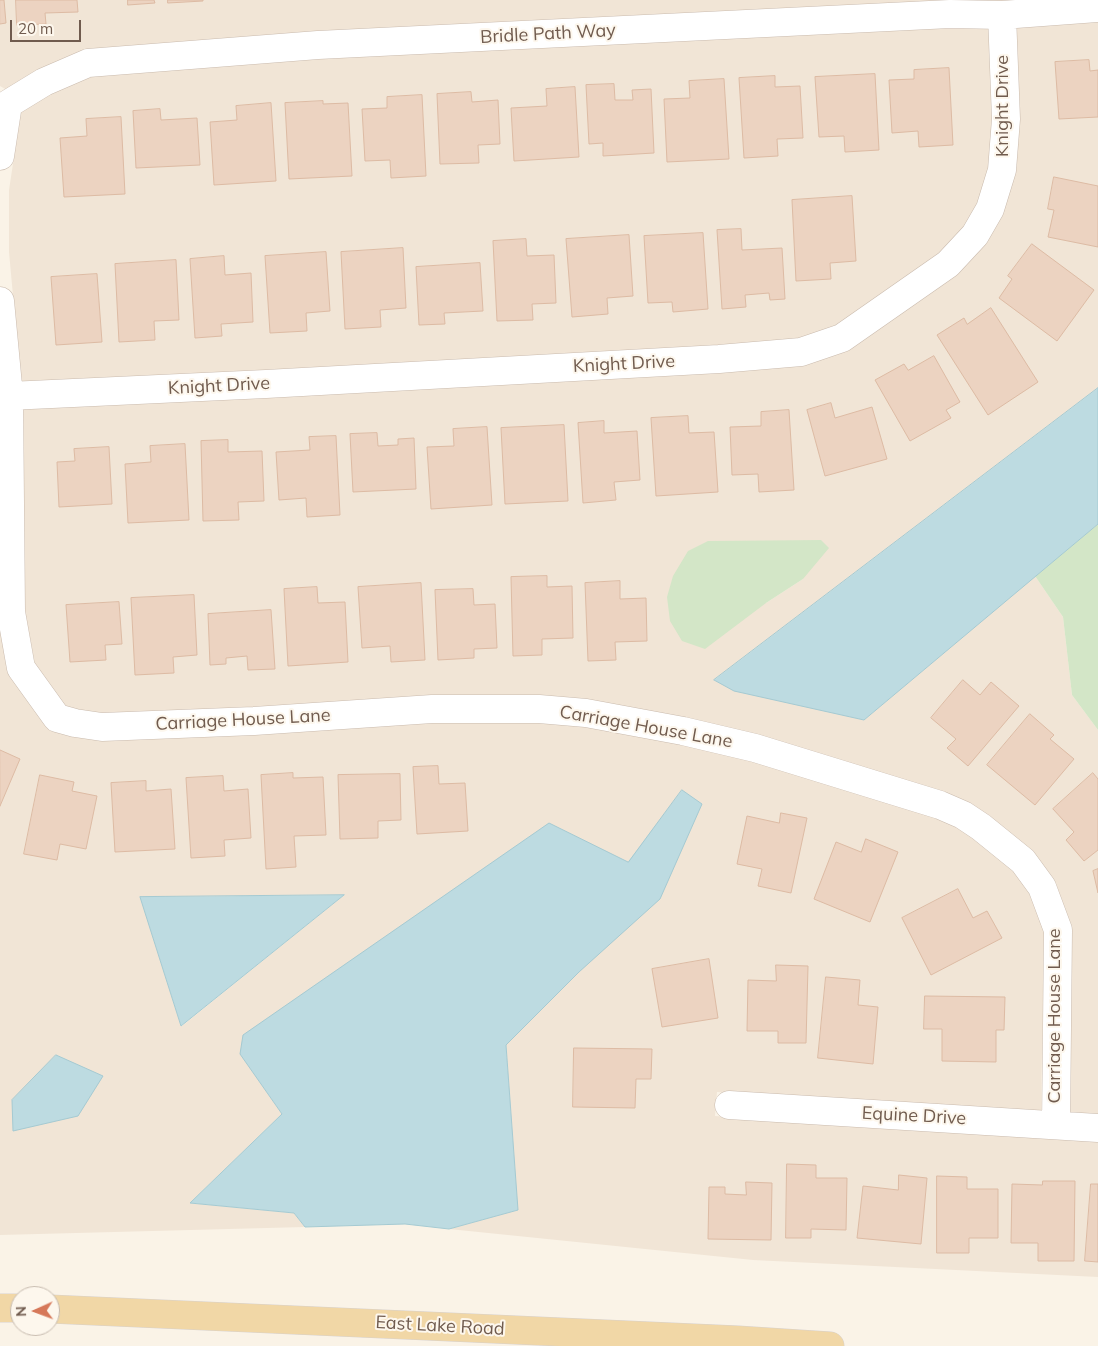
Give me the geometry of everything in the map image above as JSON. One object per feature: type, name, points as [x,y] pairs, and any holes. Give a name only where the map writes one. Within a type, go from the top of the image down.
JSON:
[{"type":"main road","name":"East Lake Road","points":[[60,1309],[728,1339],[830,1346]]},
{"type":"street","name":"Bridle Path Way","points":[[4,102],[44,82],[88,64],[98,63],[318,45],[950,14],[1002,15],[1098,8]]},
{"type":"street","name":"Knight Drive","points":[[9,396],[719,359],[801,352],[842,338],[948,264],[975,235],[990,209],[1002,170],[1006,118],[1002,15]]},
{"type":"street","points":[[0,156],[4,102]]},
{"type":"street","name":"Carriage House Lane","points":[[0,301],[9,396],[6,613],[21,668],[57,718],[102,727],[254,721],[432,709],[539,709],[586,713],[683,731],[755,748],[940,805],[963,815],[981,827],[1023,861],[1042,887],[1058,930],[1056,1125]]},
{"type":"street","name":"Equine Drive","points":[[729,1105],[1098,1128]]},
{"type":"shaded area","points":[[0,0],[1042,0],[318,33],[7,90],[0,86]]},
{"type":"shaded area","points":[[1098,20],[1098,388],[714,680],[864,720],[1035,576],[1063,617],[1072,695],[1098,730],[1098,1116],[1069,1114],[1072,931],[1056,883],[1035,854],[687,720],[253,709],[103,715],[66,707],[35,664],[25,611],[23,408],[803,364],[1002,214],[1016,171],[1020,118],[1016,27]],"holes":[[[708,541],[803,579],[766,603]]]},
{"type":"shaded area","points":[[950,26],[989,27],[992,118],[989,168],[978,205],[964,228],[939,255],[835,327],[798,340],[718,347],[21,383],[9,252],[9,190],[21,111],[51,93],[92,76],[319,57]]},
{"type":"shaded area","points":[[0,628],[45,724],[539,722],[584,725],[680,743],[751,760],[935,816],[956,825],[1012,869],[1030,892],[1044,932],[1041,1112],[717,1092],[715,1116],[1098,1141],[1098,1277],[753,1260],[449,1229],[517,1210],[506,1045],[579,972],[628,862],[241,1054],[282,1114],[190,1203],[294,1213],[305,1227],[0,1235]],"holes":[[[344,895],[182,1026],[141,897]]]},
{"type":"green space","points":[[1098,524],[1098,730],[1072,695],[1063,617],[1035,576]]},
{"type":"green space","points":[[821,540],[829,548],[803,579],[766,603],[705,649],[682,641],[670,621],[667,597],[673,576],[688,551],[708,541]]},
{"type":"water","points":[[1098,388],[1098,524],[864,720],[734,691],[714,680]]},
{"type":"water","points":[[682,790],[702,804],[660,899],[579,972],[506,1045],[518,1210],[449,1229],[405,1224],[305,1227],[294,1213],[190,1203],[282,1114],[240,1054],[243,1035],[549,823],[628,862]]},
{"type":"water","points":[[344,895],[181,1026],[140,897]]},
{"type":"water","points":[[56,1055],[103,1076],[78,1116],[13,1131],[12,1100]]},
{"type":"building","points":[[0,0],[4,0],[6,23],[0,24]]},
{"type":"building","points":[[16,0],[77,0],[78,12],[45,13],[46,24],[17,25]]},
{"type":"building","points":[[128,0],[154,0],[155,3],[128,5]]},
{"type":"building","points":[[168,0],[203,0],[203,1],[168,3]]},
{"type":"building","points":[[1089,60],[1090,71],[1098,70],[1098,117],[1059,119],[1055,62]]},
{"type":"building","points":[[949,68],[953,145],[919,147],[918,131],[892,133],[889,80],[914,79],[914,70]]},
{"type":"building","points":[[875,74],[879,150],[845,152],[844,136],[819,137],[815,77]]},
{"type":"building","points":[[775,76],[775,87],[800,86],[803,138],[777,139],[778,156],[744,158],[739,78]]},
{"type":"building","points":[[724,79],[729,159],[667,162],[664,99],[690,98],[689,81]]},
{"type":"building","points":[[614,84],[615,100],[633,100],[632,90],[651,89],[654,153],[603,156],[603,143],[589,144],[586,85]]},
{"type":"building","points":[[575,87],[579,157],[514,161],[511,108],[547,106],[546,89]]},
{"type":"building","points":[[471,92],[472,102],[498,100],[500,144],[478,145],[479,163],[440,164],[437,94]]},
{"type":"building","points":[[422,95],[426,176],[391,178],[390,160],[365,161],[362,109],[387,108],[387,97]]},
{"type":"building","points":[[323,101],[323,104],[348,103],[352,176],[289,179],[285,103]]},
{"type":"building","points":[[271,103],[276,181],[214,185],[210,122],[237,120],[236,106]]},
{"type":"building","points":[[160,109],[161,120],[197,118],[200,165],[136,168],[133,111]]},
{"type":"building","points":[[121,117],[125,194],[64,197],[60,138],[87,136],[86,119]]},
{"type":"building","points":[[1054,177],[1098,186],[1098,247],[1048,237],[1054,210],[1048,209]]},
{"type":"building","points":[[852,196],[856,261],[830,263],[831,279],[796,281],[792,200]]},
{"type":"building","points":[[741,229],[742,250],[782,248],[785,299],[770,300],[769,293],[745,295],[746,307],[722,309],[717,230]]},
{"type":"building","points":[[703,233],[708,309],[673,312],[672,302],[648,303],[644,236]]},
{"type":"building","points":[[629,235],[633,296],[607,298],[608,314],[572,317],[566,239]]},
{"type":"building","points":[[526,239],[527,256],[554,255],[556,303],[532,304],[533,320],[497,321],[493,241]]},
{"type":"building","points":[[1032,244],[1094,290],[1057,341],[999,298],[1012,279],[1008,276]]},
{"type":"building","points":[[403,248],[406,308],[380,310],[381,327],[345,329],[341,252]]},
{"type":"building","points":[[326,252],[330,311],[306,313],[307,331],[270,333],[265,256]]},
{"type":"building","points":[[224,256],[225,275],[251,273],[253,322],[221,324],[222,336],[195,338],[190,259]]},
{"type":"building","points":[[176,260],[179,320],[154,321],[155,340],[119,342],[115,264]]},
{"type":"building","points":[[480,263],[483,311],[444,313],[445,324],[419,325],[416,267]]},
{"type":"building","points":[[97,274],[102,342],[56,345],[51,277]]},
{"type":"building","points":[[991,308],[1038,382],[988,415],[937,335],[964,318],[967,324]]},
{"type":"building","points":[[934,356],[960,402],[946,410],[951,418],[910,441],[875,380],[904,364],[908,370]]},
{"type":"building","points":[[831,403],[835,418],[872,407],[887,459],[825,476],[807,410]]},
{"type":"building","points":[[789,410],[794,490],[759,492],[758,474],[732,475],[730,427],[761,426],[761,412]]},
{"type":"building","points":[[688,416],[689,433],[714,432],[718,492],[656,496],[651,418]]},
{"type":"building","points":[[604,421],[604,433],[637,431],[640,480],[614,482],[616,500],[583,503],[578,423]]},
{"type":"building","points":[[564,425],[568,501],[505,504],[501,428]]},
{"type":"building","points":[[487,427],[492,505],[431,509],[427,447],[454,446],[453,429]]},
{"type":"building","points":[[377,433],[378,446],[398,445],[398,439],[414,438],[416,489],[353,492],[350,434]]},
{"type":"building","points":[[336,436],[340,515],[307,517],[306,498],[279,500],[276,452],[310,450],[309,437]]},
{"type":"building","points":[[228,440],[228,452],[262,451],[264,501],[238,502],[239,520],[203,521],[201,441]]},
{"type":"building","points":[[185,444],[189,520],[128,523],[125,464],[151,462],[150,446]]},
{"type":"building","points":[[109,447],[112,504],[59,507],[57,462],[75,461],[74,449]]},
{"type":"building","points":[[547,576],[547,587],[572,586],[573,638],[542,639],[542,655],[513,656],[511,577]]},
{"type":"building","points":[[620,581],[620,599],[646,598],[647,641],[615,642],[616,660],[588,661],[585,583]]},
{"type":"building","points":[[421,583],[425,660],[391,662],[390,646],[362,648],[358,587]]},
{"type":"building","points":[[317,587],[318,603],[345,602],[348,662],[288,666],[284,589]]},
{"type":"building","points":[[473,589],[474,605],[495,604],[497,648],[474,649],[474,658],[438,660],[435,590]]},
{"type":"building","points":[[194,595],[197,655],[173,657],[174,673],[135,675],[131,598]]},
{"type":"building","points":[[119,602],[122,644],[105,645],[106,660],[70,662],[66,605]]},
{"type":"building","points":[[271,610],[275,669],[248,670],[247,656],[226,658],[226,664],[210,665],[208,614]]},
{"type":"building","points":[[963,680],[980,695],[991,682],[1019,706],[968,766],[947,748],[956,739],[931,718]]},
{"type":"building","points":[[1030,714],[1054,735],[1050,739],[1074,759],[1035,805],[987,765]]},
{"type":"building","points":[[0,750],[20,759],[0,806]]},
{"type":"building","points":[[438,766],[439,784],[465,783],[468,831],[417,834],[413,767]]},
{"type":"building","points":[[293,773],[293,778],[323,777],[326,835],[294,836],[296,867],[266,869],[261,775]]},
{"type":"building","points":[[1093,773],[1098,779],[1098,850],[1084,861],[1066,840],[1074,832],[1053,809]]},
{"type":"building","points":[[400,774],[401,820],[378,821],[378,838],[340,839],[338,775]]},
{"type":"building","points":[[40,775],[74,782],[72,791],[97,796],[86,849],[60,844],[57,860],[24,854]]},
{"type":"building","points":[[223,776],[224,791],[248,789],[251,838],[224,840],[225,856],[191,858],[186,778]]},
{"type":"building","points":[[146,781],[146,791],[171,789],[175,849],[115,852],[111,783]]},
{"type":"building","points":[[781,813],[807,818],[791,893],[758,886],[762,869],[737,864],[747,816],[779,823]]},
{"type":"building","points":[[866,839],[898,852],[870,922],[814,899],[836,842],[861,852]]},
{"type":"building","points":[[1098,869],[1098,893],[1093,871]]},
{"type":"building","points":[[958,889],[973,918],[987,911],[1002,938],[931,975],[902,918]]},
{"type":"building","points":[[709,959],[718,1018],[662,1027],[652,969]]},
{"type":"building","points":[[776,965],[808,966],[806,1043],[778,1043],[778,1031],[747,1031],[748,980],[776,981]]},
{"type":"building","points":[[826,977],[860,980],[858,1005],[878,1007],[873,1064],[818,1058]]},
{"type":"building","points":[[925,996],[1005,997],[1004,1030],[996,1030],[996,1062],[942,1061],[942,1029],[924,1029]]},
{"type":"building","points":[[574,1048],[652,1049],[651,1079],[636,1079],[635,1108],[573,1107]]},
{"type":"building","points":[[787,1164],[816,1165],[816,1178],[847,1178],[846,1230],[811,1229],[811,1238],[786,1238]]},
{"type":"building","points":[[899,1175],[927,1178],[921,1244],[857,1238],[863,1186],[898,1190]]},
{"type":"building","points":[[937,1176],[967,1177],[967,1189],[998,1189],[998,1238],[969,1238],[969,1253],[937,1253]]},
{"type":"building","points":[[1043,1181],[1075,1181],[1074,1261],[1038,1261],[1038,1243],[1011,1243],[1012,1184],[1042,1185]]},
{"type":"building","points":[[746,1182],[772,1183],[771,1240],[708,1239],[709,1187],[725,1187],[725,1194],[746,1195]]},
{"type":"building","points":[[1091,1184],[1098,1184],[1098,1262],[1085,1261]]}]
